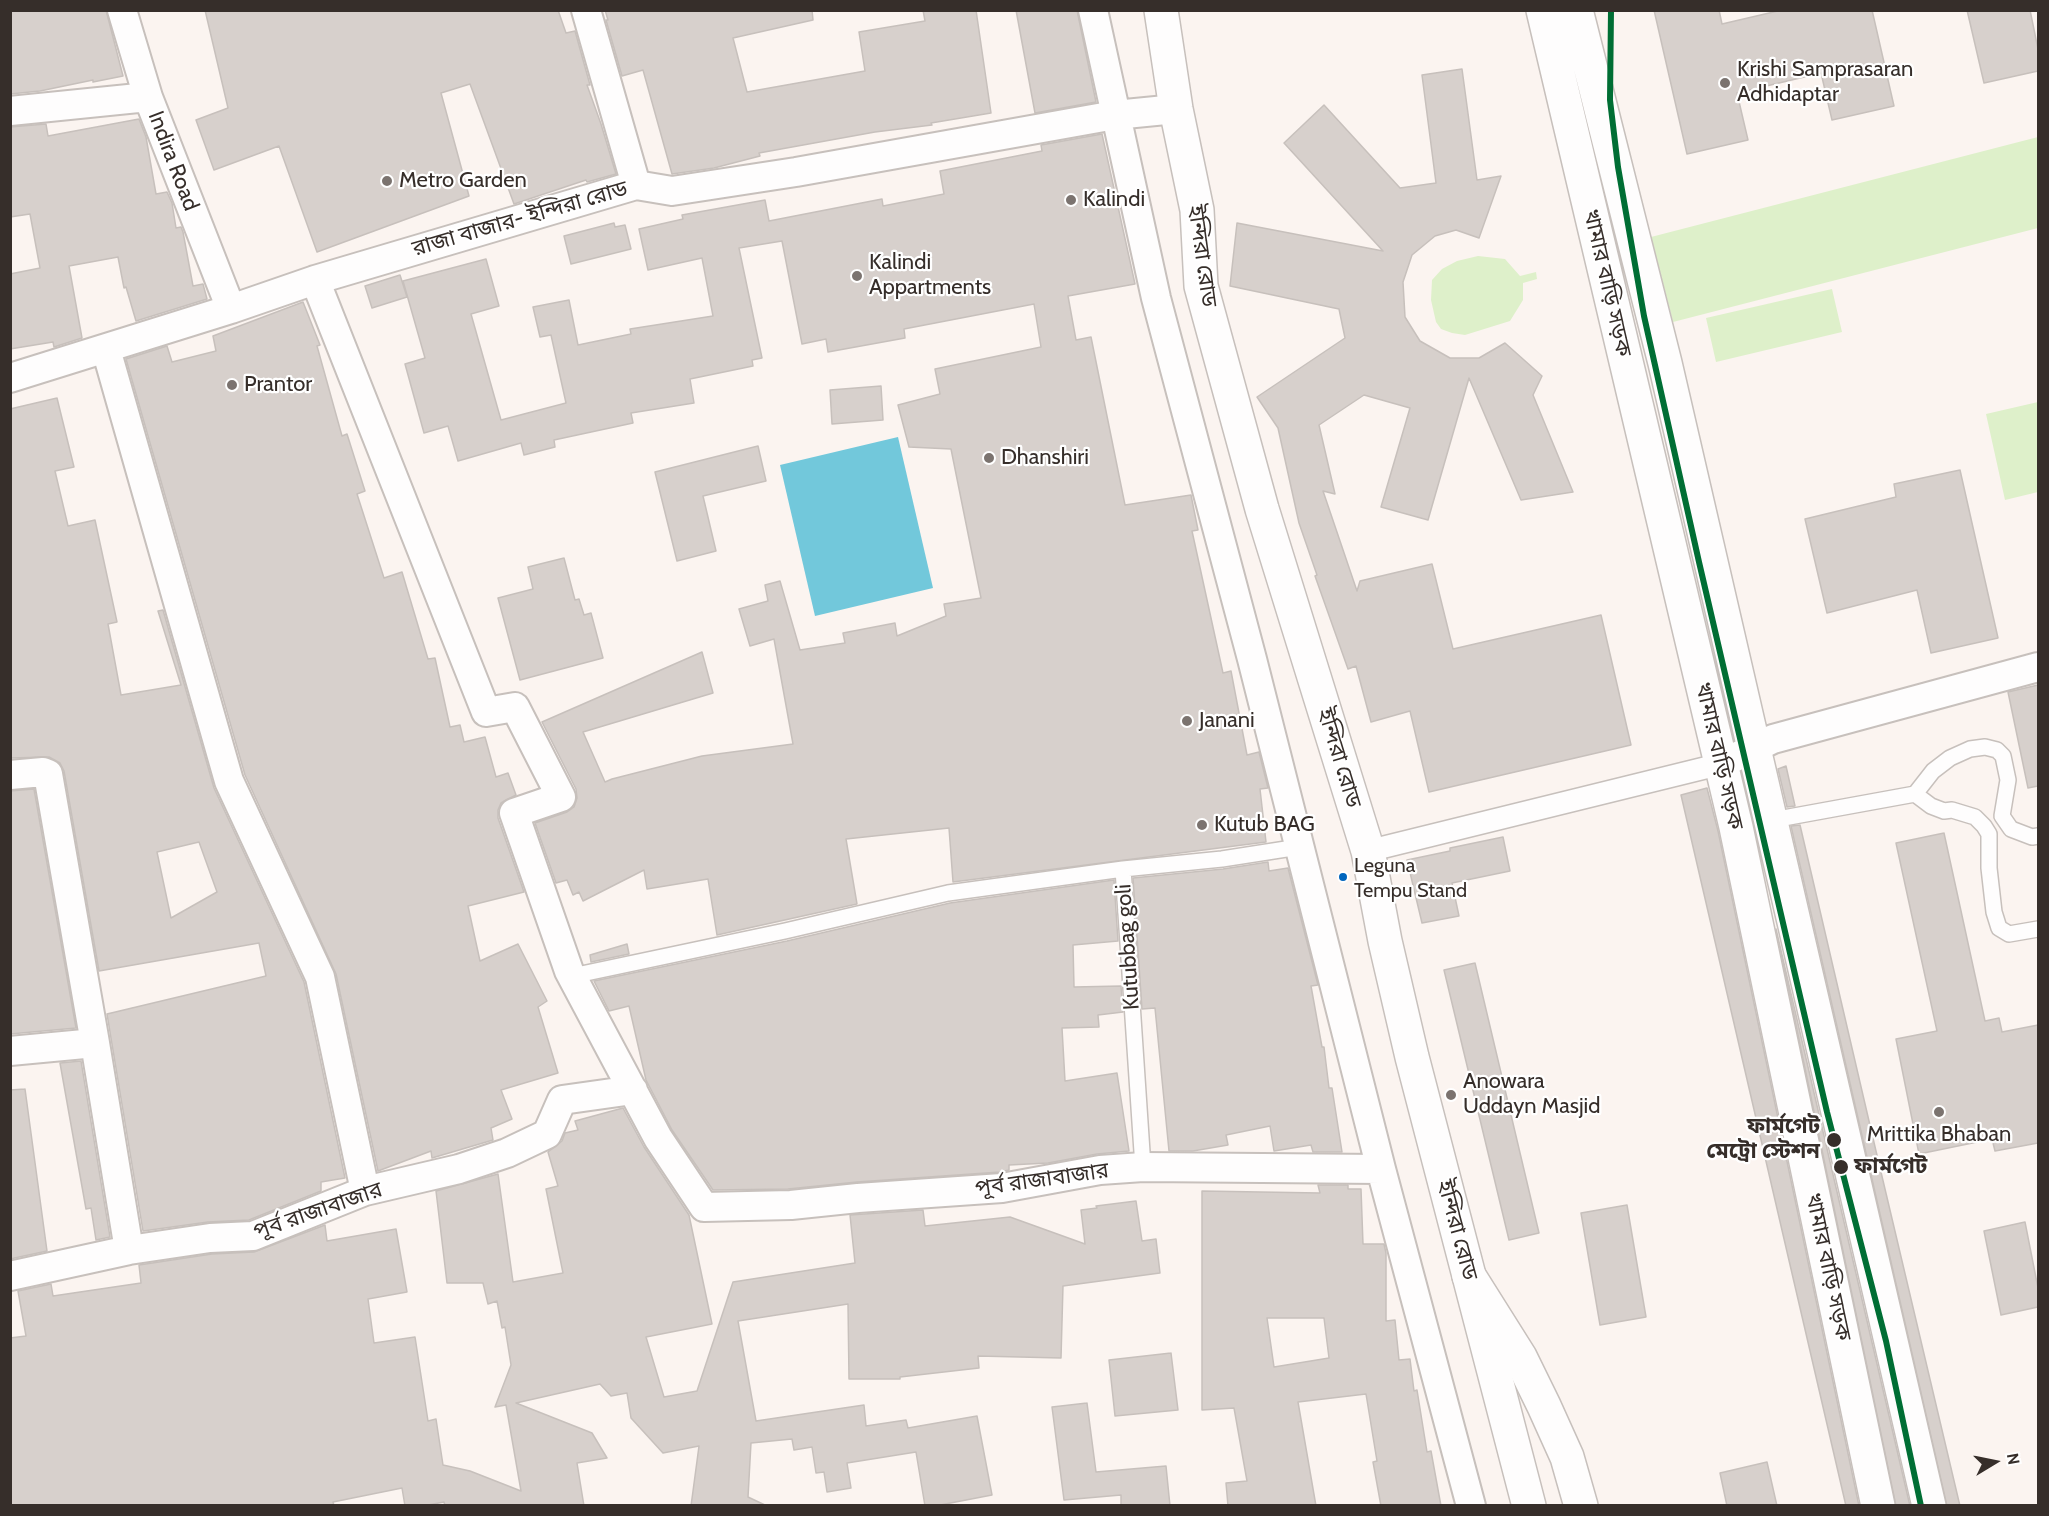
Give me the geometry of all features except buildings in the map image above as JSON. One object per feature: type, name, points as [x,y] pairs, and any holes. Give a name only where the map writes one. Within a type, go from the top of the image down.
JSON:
[{"type":"highway","name":"ইন্দিরা রোড","points":[[1161,10],[1176,109],[1197,210],[1201,286],[1262,509],[1368,851],[1385,941],[1412,1057],[1529,1506]]},
{"type":"highway","name":"খামার বাড়ি সড়ক","points":[[1543,10],[1736,827],[1878,1506]]},
{"type":"highway","points":[[1576,10],[1661,347],[1929,1506]]},
{"type":"highway","points":[[1468,1276],[1520,1357],[1567,1457],[1581,1506]]},
{"type":"street","name":"Indira Road","points":[[122,10],[148,97],[231,309]]},
{"type":"street","points":[[586,10],[636,185]]},
{"type":"street","points":[[1093,10],[1156,298],[1202,468],[1381,1169],[1471,1506]]},
{"type":"street","points":[[10,111],[148,97]]},
{"type":"street","name":"রাজা বাজার- ইন্দিরা রোড","points":[[10,378],[231,309],[315,280],[636,185],[672,190],[796,172],[1115,115],[1176,109]]},
{"type":"street","points":[[315,280],[486,712],[515,707],[561,797],[514,813],[572,976],[633,1090]]},
{"type":"street","points":[[106,349],[229,781],[320,977],[365,1191]]},
{"type":"street","points":[[1368,851],[1721,764],[1773,740],[2038,667]]},
{"type":"street","points":[[10,775],[43,772],[48,774],[129,1250]]},
{"type":"street","points":[[10,1051],[95,1043]]},
{"type":"street","name":"পূর্ব রাজাবাজার","points":[[10,1276],[129,1250],[210,1238],[253,1236],[365,1191],[459,1170],[507,1153],[548,1134],[562,1100],[633,1090],[658,1138],[704,1207],[791,1205],[858,1197],[1002,1188],[1100,1170],[1143,1167],[1381,1169]]},
{"type":"lane","points":[[1736,827],[1915,794],[1933,771],[1950,758],[1970,749],[1985,747],[1997,750],[2003,756],[2008,780],[2002,816],[2011,830],[2032,837],[2038,836]]},
{"type":"lane","points":[[1915,794],[1931,806],[1944,811],[1952,810],[1975,817],[1984,826],[1989,834],[1989,868],[1994,912],[1999,928],[2009,934],[2038,929]]},
{"type":"lane","name":"Kutubbag goli","points":[[1143,1167],[1123,869],[1222,859],[1299,847]]},
{"type":"lane","points":[[572,976],[785,931],[948,893],[1123,869]]},
{"type":"green space","points":[[2038,137],[2038,228],[1673,322],[1651,237]]},
{"type":"green space","points":[[1478,256],[1505,259],[1520,276],[1536,272],[1537,279],[1523,283],[1523,300],[1510,321],[1465,335],[1441,329],[1436,322],[1431,300],[1432,280],[1442,269],[1457,261]]},
{"type":"green space","points":[[1832,289],[1842,332],[1716,362],[1706,318]]},
{"type":"green space","points":[[2038,402],[2038,492],[2005,500],[1986,414]]},
{"type":"water","points":[[898,437],[933,588],[815,616],[780,465]]},
{"type":"transit line","points":[[1611,10],[1610,100],[1618,167],[1644,316],[1827,1112],[1886,1341],[1921,1506]]},
{"type":"place","name":"Krishi Samprasaran Adhidaptar","points":[[1725,83]]},
{"type":"place","name":"Metro Garden","points":[[387,181]]},
{"type":"place","name":"Kalindi","points":[[1071,200]]},
{"type":"place","name":"Kalindi Appartments","points":[[857,276]]},
{"type":"place","name":"Prantor","points":[[232,385]]},
{"type":"place","name":"Dhanshiri","points":[[989,458]]},
{"type":"place","name":"Janani","points":[[1187,721]]},
{"type":"place","name":"Kutub BAG","points":[[1202,825]]},
{"type":"place","name":"Leguna Tempu Stand","points":[[1343,877]]},
{"type":"place","name":"Anowara Uddayn Masjid","points":[[1451,1095]]},
{"type":"place","name":"Mrittika Bhaban","points":[[1939,1112]]},
{"type":"place","name":"ফার্মগেট মেট্রো স্টেশন","points":[[1834,1140]]},
{"type":"place","name":"ফার্মগেট","points":[[1841,1167]]}]
